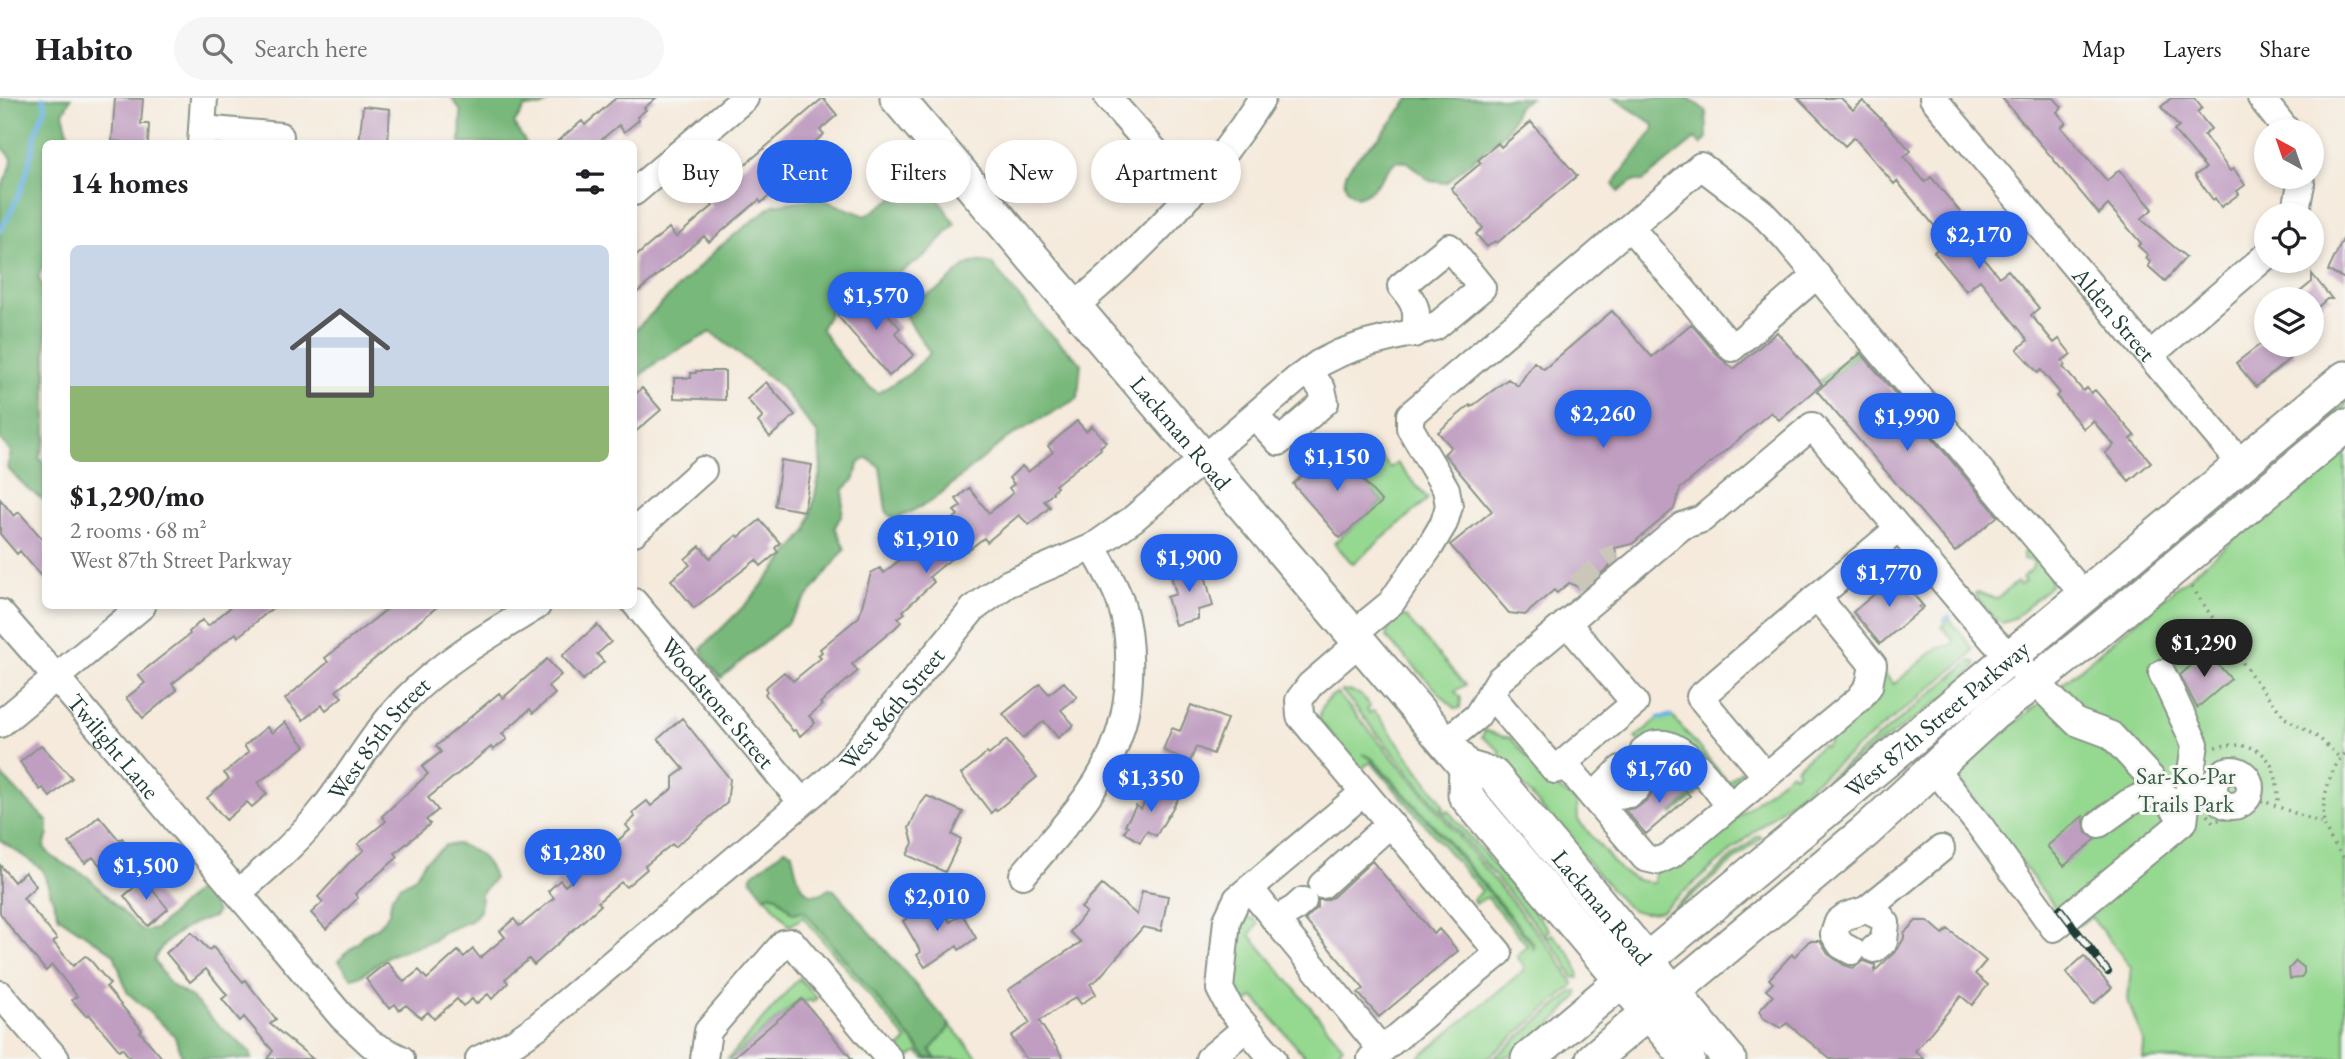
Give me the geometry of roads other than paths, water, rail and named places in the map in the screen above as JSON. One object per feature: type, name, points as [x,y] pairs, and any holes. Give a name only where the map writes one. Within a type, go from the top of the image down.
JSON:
[{"type":"main road","name":"Lackman Road","points":[[897,98],[1466,767],[1465,795],[1634,969],[1661,1002],[1729,1059]]},
{"type":"main road","name":"West 87th Street Parkway","points":[[1528,1059],[2345,378]]},
{"type":"main road","name":"West 87th Street Parkway","points":[[1593,1059],[1866,831],[1993,714],[2079,647],[2345,426]]},
{"type":"main road","name":"Lackman Road","points":[[1661,1002],[1688,1059]]},
{"type":"street","points":[[204,98],[202,136],[280,136]]},
{"type":"street","points":[[637,189],[745,98]]},
{"type":"street","points":[[1108,98],[1145,140]]},
{"type":"street","points":[[1235,140],[1262,98]]},
{"type":"street","name":"Alden Street","points":[[1933,98],[2242,465]]},
{"type":"street","points":[[2261,98],[2278,119]]},
{"type":"street","points":[[1305,902],[1376,1054],[1499,953],[1307,726],[1300,716],[1299,700],[1310,685],[1391,603],[1444,523],[1449,506],[1446,489],[1410,428],[1410,415],[1701,166],[1760,211],[1817,275],[2084,595]]},
{"type":"street","points":[[1075,306],[1142,248],[1183,203]]},
{"type":"street","points":[[1630,227],[1732,348],[1817,275]]},
{"type":"street","points":[[2150,355],[2254,266]]},
{"type":"street","name":"West 86th Street","points":[[480,1059],[515,1042],[538,1026],[847,762],[973,609],[1007,584],[1093,547],[1133,519],[1308,370],[1340,353],[1366,344],[1414,334]]},
{"type":"street","points":[[1255,416],[1279,442],[1325,402],[1322,389],[1308,370]]},
{"type":"street","points":[[1445,742],[1477,716],[1499,680],[1682,526],[1702,519],[1812,426],[1994,641],[2076,722],[2111,735],[2159,788],[2201,810]]},
{"type":"street","points":[[637,529],[703,470]]},
{"type":"street","points":[[1766,776],[1700,697],[1898,529]]},
{"type":"street","points":[[1023,875],[1089,795],[1103,774],[1124,724],[1129,663],[1125,620],[1121,602],[1093,547]]},
{"type":"street","points":[[1617,557],[1637,553],[1646,556]]},
{"type":"street","points":[[1490,694],[1556,770],[1634,703],[1569,621],[1571,601],[1578,587]]},
{"type":"street","points":[[1564,763],[1645,858],[1658,861],[1671,855],[1859,699],[1869,686],[1873,665],[1817,597]]},
{"type":"street","name":"Woodstone Street","points":[[637,606],[803,802]]},
{"type":"street","points":[[0,724],[138,609]]},
{"type":"street","name":"West 85th Street","points":[[238,893],[292,846],[310,826],[383,724],[430,676],[472,645],[532,609]]},
{"type":"street","name":"Twilight Lane","points":[[0,613],[57,677],[342,1017],[371,1044],[401,1059]]},
{"type":"street","points":[[2162,673],[2195,744],[2201,810]]},
{"type":"street","points":[[1652,760],[1656,743],[1669,744],[1686,755],[1730,806]]},
{"type":"street","points":[[1934,768],[2054,928],[2201,810]]},
{"type":"street","points":[[1593,797],[1621,786],[1630,779]]},
{"type":"street","points":[[2099,824],[2128,803],[2159,788]]},
{"type":"street","points":[[1273,1059],[1230,1008],[1220,989],[1227,920],[1237,899],[1363,793]]},
{"type":"street","points":[[1305,902],[1390,824]]},
{"type":"street","points":[[1866,910],[1881,917],[1886,923],[1884,942],[1863,950],[1841,945],[1834,934],[1838,922],[1846,916],[1866,910],[1941,849]]},
{"type":"street","points":[[1250,889],[1305,902]]},
{"type":"street","points":[[704,1059],[708,1031],[784,943],[792,943],[889,1059]]},
{"type":"street","points":[[0,994],[55,1059]]},
{"type":"street","points":[[1209,1059],[1246,1028]]},
{"type":"waterway","points":[[0,231],[13,207],[29,165],[37,129],[46,108],[43,98]]},
{"type":"waterway","points":[[1945,620],[1949,617]]},
{"type":"waterway","points":[[1659,718],[1671,716]]},
{"type":"tunnel","points":[[1578,587],[1617,557]]},
{"type":"tunnel","points":[[1630,779],[1653,760]]},
{"type":"railway","points":[[2060,909],[2108,972]]},
{"type":"park label","name":"Sar-Ko-Par Trails Park","points":[[2186,789]]}]
